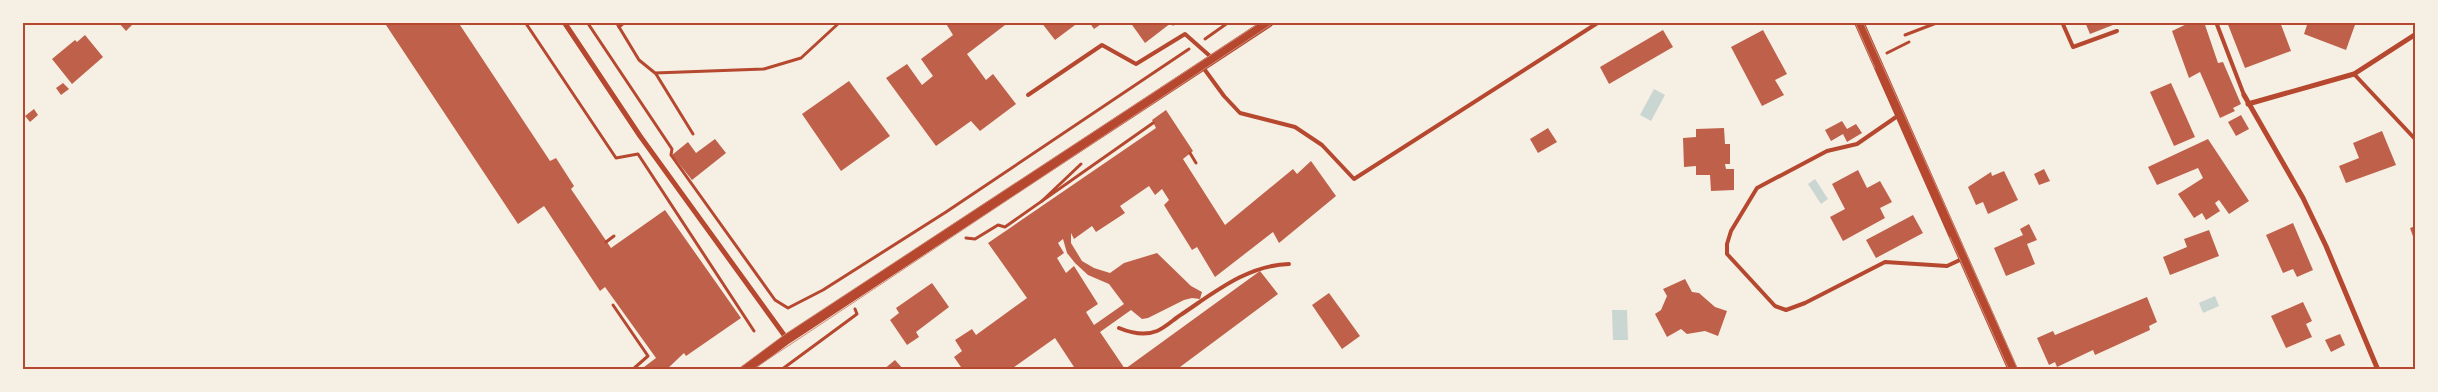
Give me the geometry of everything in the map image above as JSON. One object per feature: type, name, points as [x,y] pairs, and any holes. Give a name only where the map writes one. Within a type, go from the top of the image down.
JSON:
[{"type":"main road","points":[[745,370],[787,339],[1269,22]]},
{"type":"main road","points":[[1859,22],[2013,370]]},
{"type":"street","points":[[564,22],[640,136],[787,339]]},
{"type":"street","points":[[2248,104],[2354,74],[2416,34]]},
{"type":"street","points":[[2244,95],[2303,198],[2326,246],[2378,370]]},
{"type":"lane","points":[[1202,66],[1224,96],[1240,113],[1295,127],[1322,145],[1354,179],[1599,22]]},
{"type":"lane","points":[[2062,22],[2073,47],[2117,31]]},
{"type":"lane","points":[[2216,22],[2244,95]]},
{"type":"lane","points":[[1028,96],[1102,45],[1136,64],[1185,34],[1213,59]]},
{"type":"lane","points":[[2354,74],[2416,140]]},
{"type":"lane","points":[[1900,114],[1857,144],[1826,151],[1757,188],[1731,231],[1727,244],[1727,254],[1734,264],[1775,306],[1786,310],[1805,304],[1885,262],[1947,266],[1964,259]]},
{"type":"lane","points":[[1120,328],[1128,332],[1146,334],[1158,331],[1207,297],[1251,271],[1270,264],[1289,264]]},
{"type":"path","points":[[524,22],[616,158],[638,154],[754,331]]},
{"type":"path","points":[[587,22],[672,149],[671,155],[775,300],[788,308],[839,280],[946,212],[1230,22]]},
{"type":"path","points":[[616,22],[639,60],[655,73],[693,134]]},
{"type":"path","points":[[619,27],[625,22]]},
{"type":"path","points":[[655,73],[764,69],[801,58],[840,22]]},
{"type":"path","points":[[1906,35],[1939,22]]},
{"type":"path","points":[[1883,55],[1909,42]]},
{"type":"path","points":[[962,238],[975,239],[998,225],[1005,227],[1153,123]]},
{"type":"path","points":[[1190,153],[1196,163]]},
{"type":"path","points":[[606,242],[614,236]]},
{"type":"path","points":[[839,280],[845,286]]},
{"type":"path","points":[[613,305],[648,356],[632,370]]},
{"type":"path","points":[[781,370],[857,314],[855,308]]},
{"type":"shaded area","points":[[1654,89],[1665,95],[1651,121],[1640,115]]},
{"type":"shaded area","points":[[1815,179],[1828,199],[1821,204],[1808,184]]},
{"type":"shaded area","points":[[2215,296],[2219,306],[2203,313],[2199,303]]},
{"type":"shaded area","points":[[1612,310],[1627,310],[1628,340],[1613,340]]},
{"type":"building","points":[[118,22],[135,22],[126,31]]},
{"type":"building","points":[[384,22],[458,22],[550,161],[556,158],[574,186],[571,189],[611,248],[665,210],[741,318],[686,356],[684,353],[666,370],[640,370],[656,358],[605,287],[600,291],[544,206],[518,224]]},
{"type":"building","points":[[945,22],[1009,22],[967,54],[986,80],[993,74],[1016,104],[980,131],[971,121],[936,146],[886,78],[907,64],[922,85],[933,76],[921,59],[953,35]]},
{"type":"building","points":[[1041,22],[1079,22],[1055,40]]},
{"type":"building","points":[[1089,22],[1104,22],[1094,29]]},
{"type":"building","points":[[1130,22],[1178,22],[1173,26],[1171,23],[1145,43]]},
{"type":"building","points":[[2085,22],[2118,22],[2118,23],[2090,34]]},
{"type":"building","points":[[2191,22],[2204,22],[2218,63],[2223,62],[2241,104],[2233,108],[2235,111],[2220,118],[2200,72],[2189,78],[2172,31]]},
{"type":"building","points":[[2227,22],[2280,22],[2291,51],[2245,68]]},
{"type":"building","points":[[2308,22],[2356,22],[2346,50],[2304,34]]},
{"type":"building","points":[[1663,30],[1673,47],[1609,84],[1600,67]]},
{"type":"building","points":[[1763,30],[1787,74],[1775,80],[1784,95],[1762,106],[1731,47]]},
{"type":"building","points":[[85,35],[103,57],[72,84],[52,59],[75,40],[77,42]]},
{"type":"building","points":[[849,81],[890,136],[841,171],[802,114]]},
{"type":"building","points":[[63,83],[69,89],[61,95],[56,88]]},
{"type":"building","points":[[2171,83],[2195,137],[2174,146],[2150,92]]},
{"type":"building","points":[[34,109],[38,115],[30,122],[25,116]]},
{"type":"building","points":[[1166,110],[1193,151],[1183,159],[1225,225],[1293,169],[1297,174],[1311,161],[1336,196],[1279,243],[1273,232],[1215,277],[1197,247],[1192,250],[1164,205],[1169,200],[1162,189],[1155,195],[1149,186],[1120,206],[1125,213],[1096,232],[1092,226],[1074,239],[1071,233],[1071,243],[1082,261],[1094,268],[1110,273],[1124,263],[1157,253],[1191,286],[1202,292],[1200,299],[1184,300],[1148,318],[1142,319],[1131,310],[1100,332],[1125,369],[1260,271],[1278,294],[1176,370],[1076,370],[1055,338],[1010,370],[963,370],[954,357],[962,351],[955,340],[972,329],[976,335],[1027,298],[988,243],[1156,128],[1152,120]],"holes":[[[1063,239],[1067,253],[1088,275],[1109,284],[1124,304],[1094,325],[1086,312],[1098,304],[1074,266],[1066,273],[1057,258],[1064,253],[1058,243]]]},
{"type":"building","points":[[2241,115],[2249,129],[2236,136],[2228,122]]},
{"type":"building","points":[[1842,121],[1847,129],[1856,124],[1862,133],[1847,142],[1843,134],[1831,141],[1825,130]]},
{"type":"building","points":[[1548,128],[1557,142],[1538,153],[1530,139]]},
{"type":"building","points":[[1724,128],[1725,144],[1730,144],[1730,164],[1725,164],[1726,169],[1734,169],[1734,190],[1711,191],[1710,175],[1696,175],[1696,166],[1684,167],[1683,138],[1696,137],[1696,129]]},
{"type":"building","points":[[2382,131],[2396,165],[2346,183],[2339,166],[2359,158],[2353,143]]},
{"type":"building","points":[[715,139],[726,153],[692,180],[672,155],[688,142],[696,153]]},
{"type":"building","points":[[2208,139],[2249,201],[2229,214],[2219,200],[2215,203],[2220,211],[2206,220],[2202,213],[2194,218],[2178,194],[2203,178],[2198,168],[2157,185],[2148,167]]},
{"type":"building","points":[[2044,169],[2050,181],[2039,185],[2034,174]]},
{"type":"building","points":[[1858,170],[1867,188],[1880,181],[1892,202],[1880,208],[1885,218],[1843,241],[1830,217],[1845,209],[1832,184]]},
{"type":"building","points":[[2004,171],[2018,200],[1988,214],[1983,202],[1976,205],[1968,187],[1991,172],[1992,176]]},
{"type":"building","points":[[1913,215],[1923,233],[1876,258],[1866,240]]},
{"type":"building","points":[[2293,223],[2313,270],[2297,277],[2293,269],[2283,273],[2266,235]]},
{"type":"building","points":[[2029,224],[2037,240],[2027,244],[2035,264],[2006,276],[1994,248],[2023,235],[2020,229]]},
{"type":"building","points":[[2416,226],[2416,242],[2415,242],[2410,228]]},
{"type":"building","points":[[2209,230],[2219,256],[2170,275],[2163,257],[2187,247],[2184,239]]},
{"type":"building","points":[[1685,279],[1692,292],[1699,293],[1715,307],[1727,311],[1718,336],[1705,331],[1687,334],[1681,329],[1667,337],[1655,314],[1661,310],[1667,296],[1663,289]]},
{"type":"building","points":[[932,283],[949,307],[916,332],[919,337],[907,345],[890,320],[899,313],[896,308]]},
{"type":"building","points":[[1329,293],[1360,336],[1342,349],[1312,305]]},
{"type":"building","points":[[2147,297],[2157,322],[2149,326],[2150,330],[2095,355],[2093,350],[2057,367],[2055,362],[2049,365],[2037,338],[2053,331],[2055,335]]},
{"type":"building","points":[[2303,302],[2312,321],[2306,324],[2312,337],[2286,348],[2271,316]]},
{"type":"building","points":[[2340,334],[2345,345],[2331,352],[2325,340]]},
{"type":"building","points":[[895,360],[904,370],[883,370]]},
{"type":"tram line","points":[[737,370],[784,335],[1261,22]]},
{"type":"tram line","points":[[752,370],[1275,22]]},
{"type":"tram line","points":[[1855,22],[1875,68]]},
{"type":"tram line","points":[[1863,22],[2018,370]]},
{"type":"tram line","points":[[1950,237],[2009,370]]}]
